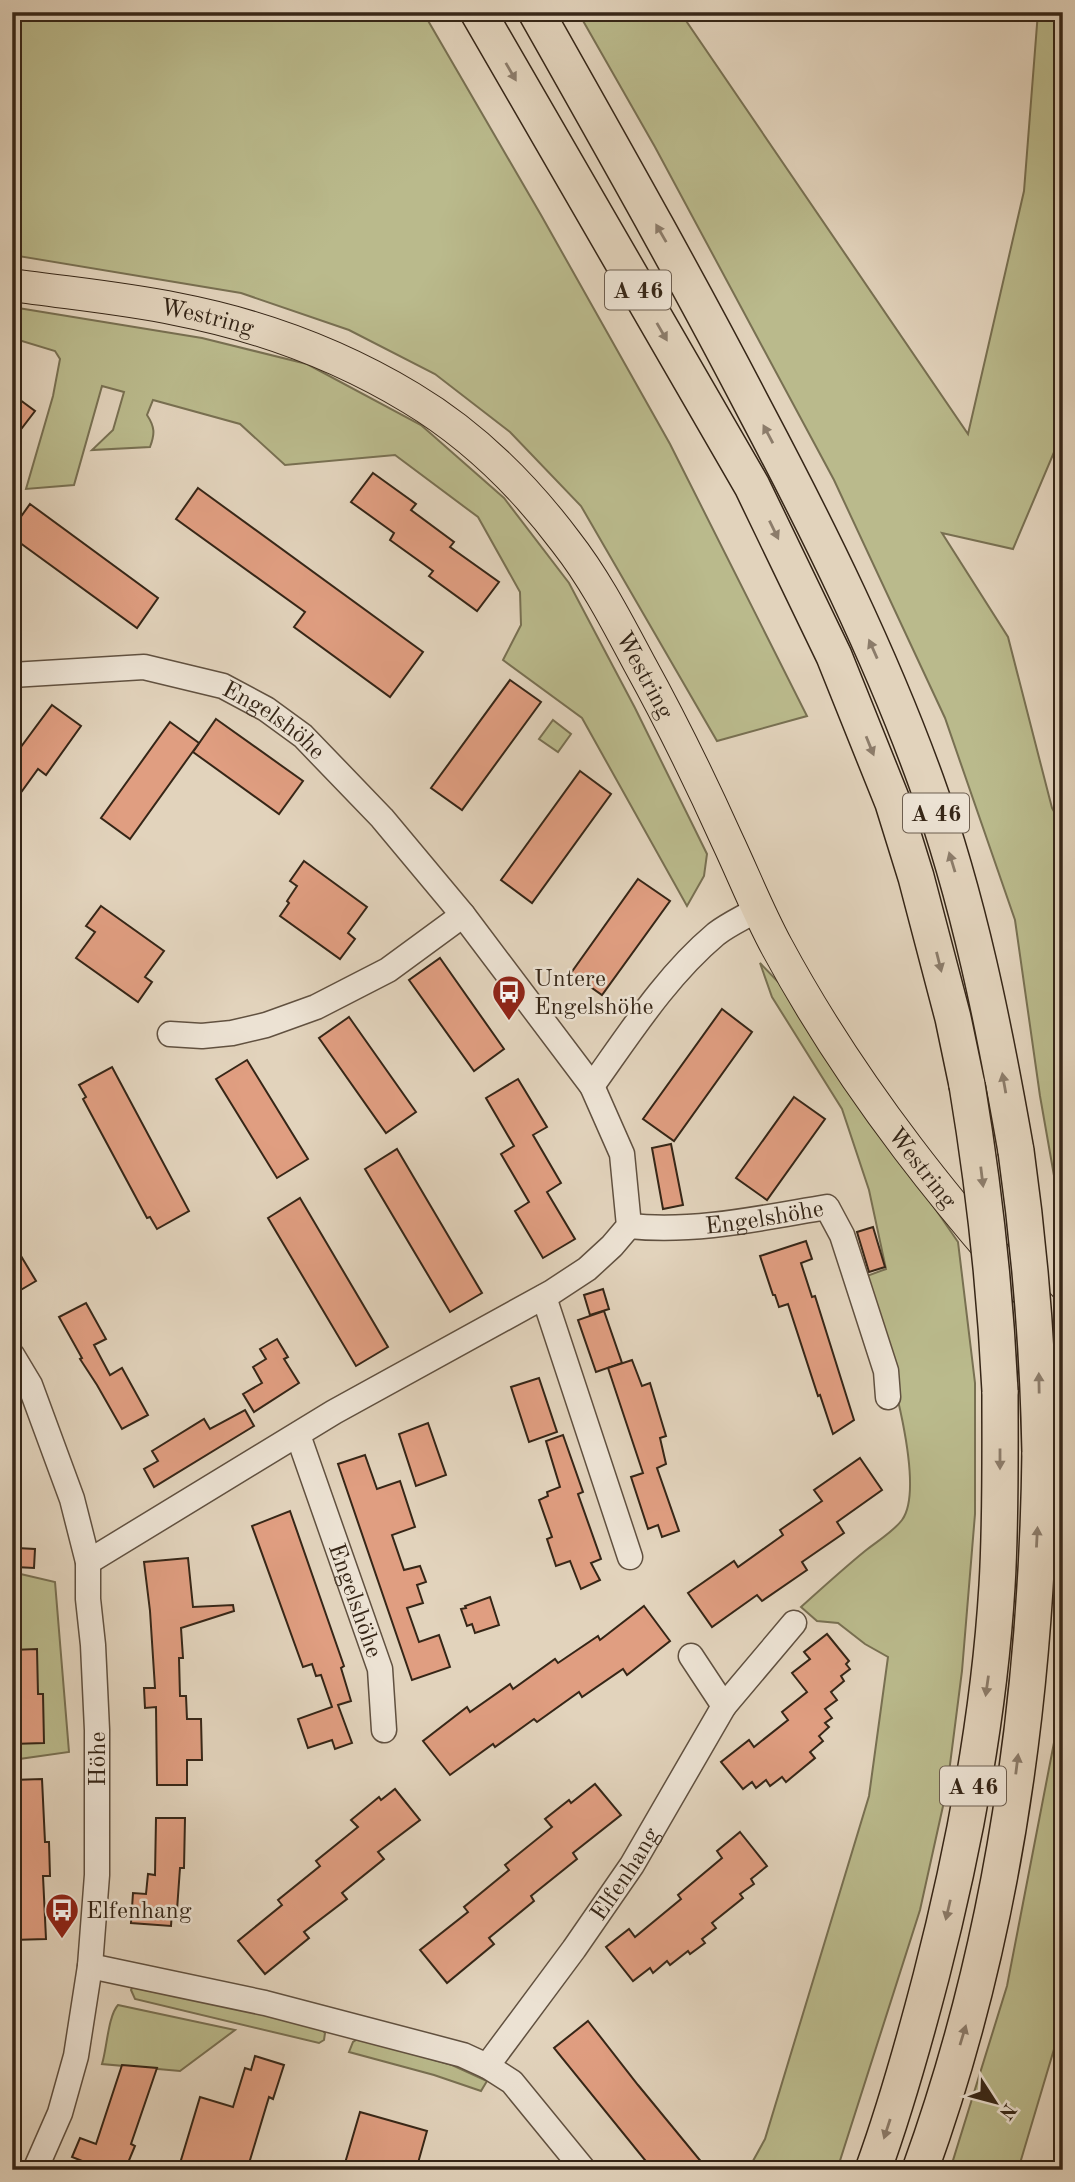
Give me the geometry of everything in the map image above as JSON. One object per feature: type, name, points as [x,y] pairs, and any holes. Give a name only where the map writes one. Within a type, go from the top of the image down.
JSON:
[{"type":"highway","name":"A 46","points":[[478,12],[752,486],[834,656],[893,803],[916,877],[944,979],[967,1085],[989,1237],[996,1314],[1000,1391],[997,1588],[973,1788],[948,1912],[922,2013],[873,2170]]},
{"type":"highway","name":"A 46","points":[[537,12],[688,282],[800,494],[874,651],[926,782],[955,871],[979,962],[999,1055],[1016,1151],[1034,1298],[1040,1452],[1034,1595],[1014,1792],[992,1915],[969,2016],[920,2170]]},
{"type":"main road","name":"Westring","points":[[12,285],[174,308],[237,323],[304,345],[359,369],[413,399],[463,434],[526,493],[568,544],[604,600],[665,709],[777,947],[856,1079],[937,1188],[996,1260],[1063,1332]]},
{"type":"street","name":"Engelshöhe","points":[[12,675],[144,667],[223,686],[266,709],[303,736],[382,818],[463,915],[592,1086],[622,1154],[629,1226],[662,1229],[712,1226],[827,1208],[846,1247],[886,1371],[888,1397]]},
{"type":"street","points":[[592,1086],[641,1017],[677,974],[718,933],[758,909]]},
{"type":"street","points":[[170,1034],[202,1036],[232,1033],[266,1025],[316,1007],[388,970],[463,915]]},
{"type":"street","points":[[88,1562],[298,1435],[544,1297],[587,1269],[629,1226]]},
{"type":"street","points":[[544,1297],[630,1557]]},
{"type":"street","name":"Höhe","points":[[12,1355],[30,1385],[68,1486],[88,1562],[97,1730],[97,1875],[90,1966],[76,2056],[60,2113],[35,2170]]},
{"type":"street","name":"Engelshöhe","points":[[298,1435],[380,1669],[384,1730]]},
{"type":"street","name":"Elfenhang","points":[[487,2066],[632,1865],[724,1706],[794,1623]]},
{"type":"street","points":[[691,1656],[724,1706]]},
{"type":"street","points":[[90,1966],[265,2003],[463,2055],[512,2082],[584,2170]]},
{"type":"green space","points":[[12,12],[423,12],[670,444],[807,716],[717,741],[581,506],[510,432],[435,374],[349,330],[241,293],[12,255]]},
{"type":"green space","points":[[578,12],[680,12],[968,434],[1024,191],[1038,12],[1063,12],[1063,431],[1013,549],[942,533],[1008,637],[1052,808],[1063,828],[1063,1243],[1015,920],[945,718],[834,480],[655,147]]},
{"type":"green space","points":[[12,307],[202,338],[307,364],[421,425],[504,498],[569,583],[707,854],[704,876],[687,906],[582,718],[503,660],[521,625],[520,592],[478,517],[395,455],[285,465],[240,424],[153,400],[147,415],[153,431],[150,447],[92,450],[113,430],[124,392],[102,386],[74,485],[26,489],[53,396],[60,359],[55,351],[12,338]]},
{"type":"green space","points":[[553,720],[571,734],[558,752],[539,739]]},
{"type":"green space","points":[[760,963],[784,988],[958,1242],[975,1383],[975,1514],[962,1671],[947,1788],[920,1910],[837,2170],[748,2170],[765,2139],[869,1796],[888,1657],[865,1644],[838,1623],[817,1621],[801,1607],[902,1520],[909,1501],[910,1473],[898,1402],[864,1277],[886,1269],[869,1190],[842,1109],[772,997]]},
{"type":"green space","points":[[12,1572],[55,1582],[69,1752],[12,1760]]},
{"type":"green space","points":[[1063,1696],[1063,2019],[1018,2170],[950,2170],[1007,1986]]},
{"type":"green space","points":[[134,1984],[319,2027],[325,2033],[324,2040],[319,2043],[135,1999],[131,1990]]},
{"type":"green space","points":[[118,2005],[235,2030],[180,2071],[102,2064],[110,2024]]},
{"type":"green space","points":[[359,2038],[452,2065],[487,2081],[481,2091],[349,2052],[353,2042]]},
{"type":"building","points":[[12,394],[35,411],[12,441]]},
{"type":"building","points":[[373,473],[416,504],[411,510],[454,542],[450,547],[499,582],[477,611],[429,576],[433,571],[390,540],[394,533],[351,502]]},
{"type":"building","points":[[198,488],[423,652],[390,697],[294,627],[305,612],[176,519]]},
{"type":"building","points":[[30,504],[158,598],[137,628],[12,537],[12,529]]},
{"type":"building","points":[[510,680],[541,702],[462,810],[431,788]]},
{"type":"building","points":[[52,705],[81,726],[46,775],[38,769],[12,805],[12,759]]},
{"type":"building","points":[[216,719],[303,781],[279,814],[193,752]]},
{"type":"building","points":[[170,722],[199,743],[130,839],[101,818]]},
{"type":"building","points":[[580,771],[611,794],[532,903],[501,880]]},
{"type":"building","points":[[304,861],[367,907],[348,933],[355,939],[340,959],[280,916],[297,886],[290,881]]},
{"type":"building","points":[[638,879],[670,901],[602,995],[571,973]]},
{"type":"building","points":[[101,906],[164,951],[145,977],[152,982],[138,1002],[76,958],[95,932],[86,926]]},
{"type":"building","points":[[440,958],[504,1049],[474,1071],[409,980]]},
{"type":"building","points":[[722,1009],[752,1032],[674,1141],[643,1119]]},
{"type":"building","points":[[349,1017],[416,1112],[386,1133],[319,1038]]},
{"type":"building","points":[[247,1060],[308,1159],[277,1178],[216,1079]]},
{"type":"building","points":[[112,1067],[189,1211],[157,1229],[150,1217],[147,1218],[83,1099],[86,1097],[79,1085]]},
{"type":"building","points":[[518,1079],[547,1127],[533,1135],[561,1183],[547,1192],[575,1239],[543,1258],[515,1211],[529,1202],[501,1154],[514,1146],[486,1098]]},
{"type":"building","points":[[794,1097],[825,1119],[767,1200],[736,1178]]},
{"type":"building","points":[[671,1144],[683,1205],[663,1209],[652,1148]]},
{"type":"building","points":[[397,1149],[482,1293],[450,1312],[365,1169]]},
{"type":"building","points":[[300,1198],[388,1347],[356,1366],[268,1218]]},
{"type":"building","points":[[873,1227],[885,1267],[869,1272],[857,1232]]},
{"type":"building","points":[[12,1241],[36,1281],[12,1295]]},
{"type":"building","points":[[806,1241],[812,1259],[801,1263],[812,1297],[815,1296],[854,1420],[833,1434],[788,1304],[779,1307],[760,1256]]},
{"type":"building","points":[[603,1289],[609,1309],[590,1315],[584,1295]]},
{"type":"building","points":[[86,1303],[106,1339],[94,1345],[110,1375],[122,1368],[148,1415],[122,1429],[80,1359],[82,1358],[59,1317]]},
{"type":"building","points":[[604,1311],[622,1363],[596,1372],[578,1320]]},
{"type":"building","points":[[277,1339],[288,1357],[284,1359],[299,1383],[254,1412],[243,1394],[262,1383],[253,1367],[266,1359],[260,1349]]},
{"type":"building","points":[[632,1360],[642,1386],[650,1383],[666,1436],[660,1438],[666,1464],[657,1468],[679,1531],[662,1537],[658,1525],[648,1529],[631,1477],[643,1473],[608,1368]]},
{"type":"building","points":[[539,1378],[557,1432],[529,1442],[511,1387]]},
{"type":"building","points":[[245,1410],[254,1426],[154,1487],[144,1469],[158,1461],[152,1451],[204,1419],[210,1429]]},
{"type":"building","points":[[428,1423],[446,1475],[416,1486],[399,1434]]},
{"type":"building","points":[[563,1435],[583,1492],[578,1494],[601,1559],[591,1563],[600,1580],[581,1589],[570,1561],[556,1566],[547,1539],[552,1537],[539,1500],[548,1496],[547,1492],[560,1487],[546,1441]]},
{"type":"building","points":[[365,1455],[377,1489],[400,1481],[415,1527],[392,1535],[404,1570],[420,1566],[426,1582],[417,1585],[423,1603],[407,1608],[419,1642],[439,1635],[450,1667],[412,1680],[338,1464]]},
{"type":"building","points":[[860,1458],[882,1490],[837,1522],[844,1533],[802,1562],[807,1570],[762,1601],[757,1595],[712,1627],[688,1593],[734,1561],[738,1567],[783,1535],[780,1530],[822,1501],[814,1490]]},
{"type":"building","points":[[290,1511],[344,1666],[341,1668],[351,1701],[338,1705],[352,1743],[335,1749],[332,1740],[308,1748],[298,1719],[332,1707],[321,1675],[316,1676],[312,1664],[303,1667],[252,1526]]},
{"type":"building","points":[[17,1548],[35,1549],[34,1568],[16,1567]]},
{"type":"building","points":[[188,1558],[193,1607],[233,1605],[234,1611],[181,1628],[183,1658],[179,1658],[180,1696],[186,1696],[187,1719],[201,1719],[202,1760],[187,1760],[187,1785],[157,1785],[156,1707],[145,1708],[144,1688],[155,1688],[144,1562]]},
{"type":"building","points":[[490,1597],[499,1625],[475,1633],[472,1624],[467,1626],[461,1609]]},
{"type":"building","points":[[644,1606],[670,1641],[627,1675],[623,1669],[582,1697],[579,1692],[537,1722],[534,1719],[495,1747],[493,1744],[450,1775],[423,1741],[467,1707],[470,1712],[510,1684],[513,1689],[555,1659],[558,1663],[598,1636],[600,1640]]},
{"type":"building","points":[[827,1634],[849,1661],[846,1664],[850,1669],[841,1676],[844,1681],[831,1692],[837,1700],[825,1709],[832,1718],[825,1723],[829,1727],[819,1736],[823,1741],[810,1752],[815,1758],[786,1782],[782,1777],[770,1786],[766,1780],[756,1788],[752,1782],[743,1789],[721,1762],[749,1740],[754,1747],[788,1720],[782,1712],[807,1692],[792,1673],[810,1659],[804,1652]]},
{"type":"building","points":[[37,1649],[38,1694],[43,1694],[44,1743],[12,1744],[12,1650]]},
{"type":"building","points":[[42,1779],[45,1842],[49,1842],[50,1876],[43,1876],[46,1939],[12,1940],[12,1780]]},
{"type":"building","points":[[595,1784],[621,1815],[573,1853],[577,1859],[531,1896],[534,1901],[489,1938],[494,1944],[447,1983],[420,1950],[468,1912],[464,1907],[509,1870],[505,1865],[552,1827],[545,1819]]},
{"type":"building","points":[[395,1789],[420,1820],[378,1852],[384,1859],[342,1893],[347,1899],[304,1932],[309,1938],[265,1974],[238,1941],[282,1905],[278,1900],[320,1866],[316,1861],[358,1827],[351,1820],[379,1797],[381,1800]]},
{"type":"building","points":[[156,1818],[185,1818],[184,1868],[180,1868],[177,1910],[172,1910],[171,1926],[131,1923],[133,1893],[146,1894],[148,1874],[155,1875]]},
{"type":"building","points":[[740,1832],[767,1866],[751,1879],[754,1884],[740,1894],[743,1898],[712,1923],[716,1928],[702,1939],[705,1943],[690,1954],[688,1951],[670,1965],[667,1961],[653,1973],[650,1968],[633,1981],[606,1947],[629,1929],[635,1937],[681,1899],[678,1895],[722,1858],[717,1851]]},
{"type":"building","points":[[588,2021],[708,2170],[653,2170],[554,2048]]},
{"type":"building","points":[[255,2056],[284,2065],[273,2099],[269,2097],[247,2170],[178,2170],[200,2097],[233,2107],[245,2068],[251,2070]]},
{"type":"building","points":[[122,2065],[157,2068],[131,2144],[135,2146],[125,2170],[87,2170],[90,2164],[72,2157],[80,2138],[96,2144]]},
{"type":"building","points":[[360,2112],[427,2131],[416,2170],[343,2170]]},
{"type":"place","name":"Untere Engelshöhe","points":[[509,1022]]},
{"type":"place","name":"Elfenhang","points":[[62,1940]]}]
